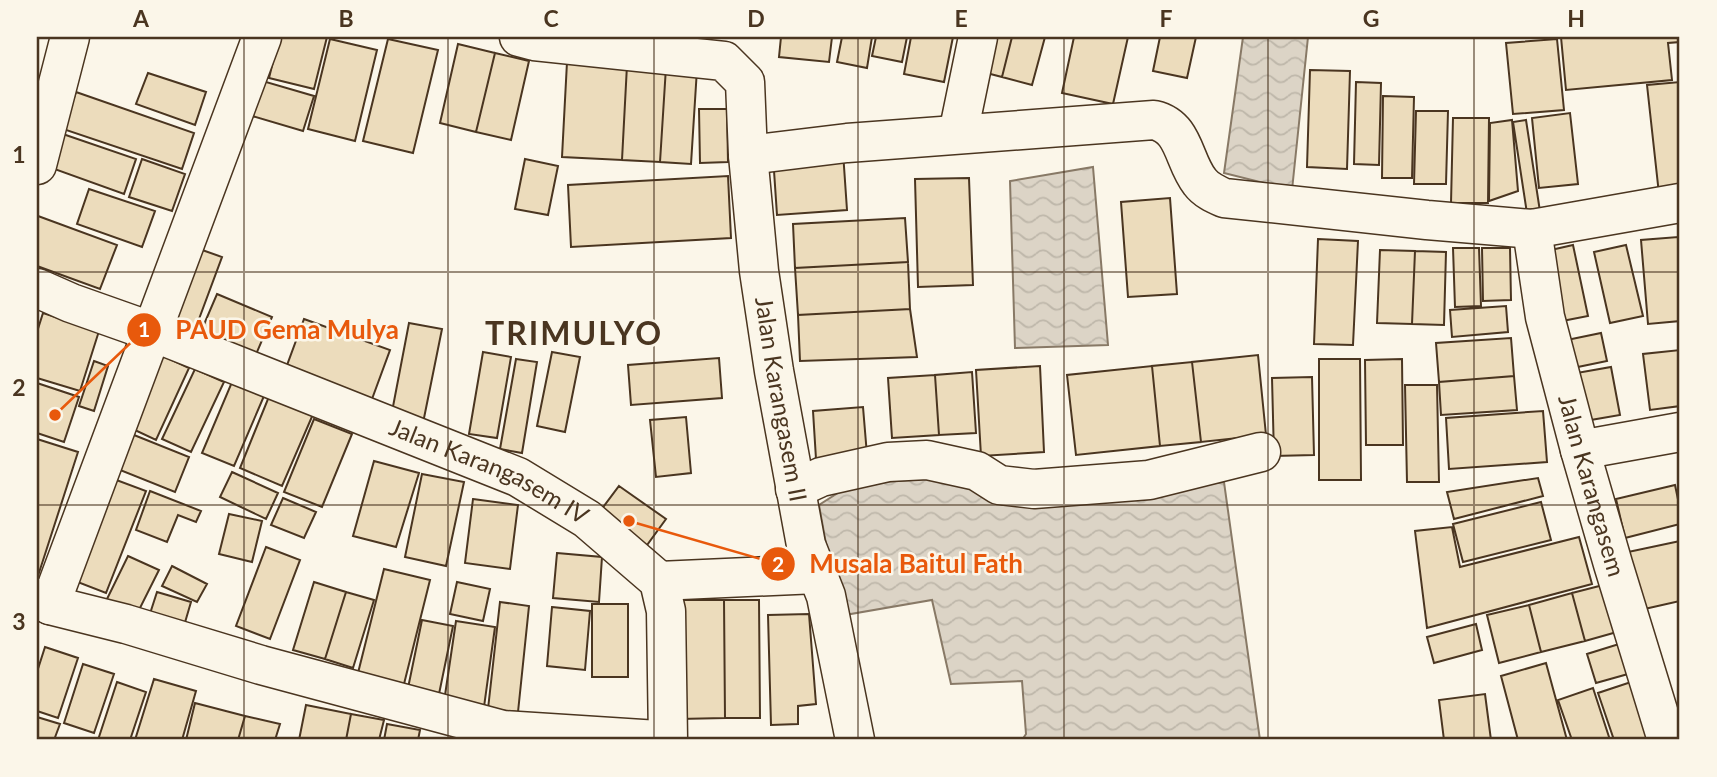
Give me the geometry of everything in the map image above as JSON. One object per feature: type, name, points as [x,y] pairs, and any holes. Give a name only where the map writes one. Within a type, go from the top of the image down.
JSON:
[{"type":"street","points":[[37,165],[70,37]]},
{"type":"street","points":[[262,37],[153,332],[44,601],[502,735],[659,740]]},
{"type":"street","name":"Jalan Karangasem II","points":[[519,37],[534,41],[724,61],[745,82],[748,155],[759,271],[774,371],[806,545],[826,596],[855,740]]},
{"type":"street","points":[[958,134],[978,37]]},
{"type":"street","points":[[748,155],[846,143],[1154,120],[1164,122],[1173,129],[1199,182],[1209,191],[1224,198],[1531,229],[1680,203]]},
{"type":"street","name":"Jalan Karangasem","points":[[1531,229],[1545,317],[1580,450],[1612,564],[1667,740]]},
{"type":"street","name":"Jalan Karangasem IV","points":[[37,288],[518,477],[587,519],[659,581]]},
{"type":"street","points":[[1580,450],[1680,432]]},
{"type":"street","points":[[795,489],[821,477],[888,462],[927,460],[977,471],[999,485],[1034,489],[1149,480],[1261,452]]},
{"type":"street","points":[[668,740],[666,611],[659,581],[817,574]]},
{"type":"water","points":[[1243,37],[1308,37],[1292,190],[1224,173]]},
{"type":"water","points":[[1093,167],[1108,345],[1015,348],[1010,181]]},
{"type":"water","points":[[956,477],[1002,505],[1224,482],[1260,740],[1022,740],[1026,734],[1022,681],[951,684],[932,600],[839,616],[819,505],[852,484]]},
{"type":"building","points":[[279,37],[327,37],[314,89],[269,78]]},
{"type":"building","points":[[781,37],[832,37],[829,62],[779,57]]},
{"type":"building","points":[[842,37],[872,37],[867,68],[837,62]]},
{"type":"building","points":[[876,37],[907,37],[902,62],[872,56]]},
{"type":"building","points":[[911,37],[953,37],[944,82],[904,74]]},
{"type":"building","points":[[980,37],[1012,37],[1002,77],[971,69]]},
{"type":"building","points":[[1012,37],[1045,37],[1032,85],[1002,77]]},
{"type":"building","points":[[1074,37],[1128,37],[1113,104],[1062,93]]},
{"type":"building","points":[[1160,37],[1196,37],[1187,78],[1153,71]]},
{"type":"building","points":[[1561,37],[1680,37],[1680,42],[1668,43],[1672,80],[1566,90]]},
{"type":"building","points":[[330,39],[377,50],[355,141],[308,129]]},
{"type":"building","points":[[388,39],[438,50],[413,153],[363,141]]},
{"type":"building","points":[[1557,39],[1564,110],[1513,114],[1506,43]]},
{"type":"building","points":[[458,44],[495,53],[476,132],[440,123]]},
{"type":"building","points":[[495,53],[529,61],[511,140],[476,132]]},
{"type":"building","points":[[567,62],[627,65],[622,160],[562,157]]},
{"type":"building","points":[[627,65],[666,67],[660,162],[622,160]]},
{"type":"building","points":[[666,67],[697,69],[691,164],[660,162]]},
{"type":"building","points":[[1310,70],[1350,71],[1347,169],[1307,167]]},
{"type":"building","points":[[148,73],[206,92],[195,125],[136,104]]},
{"type":"building","points":[[252,78],[314,96],[303,131],[242,113]]},
{"type":"building","points":[[1356,82],[1381,83],[1379,165],[1354,164]]},
{"type":"building","points":[[1680,82],[1680,193],[1659,194],[1647,85]]},
{"type":"building","points":[[76,92],[194,133],[182,169],[63,129]]},
{"type":"building","points":[[1383,96],[1414,97],[1412,178],[1382,178]]},
{"type":"building","points":[[699,109],[727,109],[728,162],[700,163]]},
{"type":"building","points":[[1416,111],[1448,111],[1446,184],[1414,184]]},
{"type":"building","points":[[1570,113],[1578,184],[1539,188],[1532,118]]},
{"type":"building","points":[[1453,118],[1489,118],[1488,203],[1451,203]]},
{"type":"building","points":[[1512,120],[1518,191],[1489,201],[1490,123]]},
{"type":"building","points":[[1526,120],[1541,218],[1528,220],[1513,122]]},
{"type":"building","points":[[57,132],[136,159],[124,194],[46,166]]},
{"type":"building","points":[[843,152],[847,210],[777,215],[773,156]]},
{"type":"building","points":[[142,159],[185,174],[172,211],[129,197]]},
{"type":"building","points":[[525,159],[558,166],[548,215],[515,209]]},
{"type":"building","points":[[728,176],[731,238],[571,247],[568,185]]},
{"type":"building","points":[[969,178],[973,285],[918,287],[915,179]]},
{"type":"building","points":[[89,189],[155,211],[142,247],[77,224]]},
{"type":"building","points":[[1170,198],[1177,294],[1128,297],[1121,202]]},
{"type":"building","points":[[38,216],[117,245],[100,289],[37,266]]},
{"type":"building","points":[[905,218],[908,262],[795,268],[793,224]]},
{"type":"building","points":[[1678,237],[1680,321],[1648,324],[1641,240]]},
{"type":"building","points":[[1318,239],[1358,241],[1353,345],[1314,344]]},
{"type":"building","points":[[188,245],[222,257],[196,327],[164,315]]},
{"type":"building","points":[[1573,245],[1588,316],[1557,322],[1542,252]]},
{"type":"building","points":[[1626,245],[1643,316],[1610,323],[1594,252]]},
{"type":"building","points":[[1453,248],[1479,248],[1481,306],[1455,307]]},
{"type":"building","points":[[1482,248],[1510,248],[1511,300],[1483,301]]},
{"type":"building","points":[[1380,250],[1415,251],[1412,324],[1377,323]]},
{"type":"building","points":[[1415,251],[1446,252],[1444,325],[1412,324]]},
{"type":"building","points":[[908,262],[910,309],[798,315],[795,268]]},
{"type":"building","points":[[217,294],[272,317],[254,359],[199,336]]},
{"type":"building","points":[[1506,306],[1508,332],[1452,337],[1450,310]]},
{"type":"building","points":[[910,309],[917,357],[800,361],[798,315]]},
{"type":"building","points":[[43,313],[99,331],[80,391],[37,378],[37,332]]},
{"type":"building","points":[[304,319],[390,350],[372,399],[286,368]]},
{"type":"building","points":[[409,323],[442,329],[423,423],[391,417]]},
{"type":"building","points":[[1601,333],[1607,361],[1568,369],[1562,341]]},
{"type":"building","points":[[1511,338],[1514,376],[1439,382],[1436,343]]},
{"type":"building","points":[[1680,350],[1680,406],[1650,410],[1643,354]]},
{"type":"building","points":[[155,352],[189,368],[156,440],[122,424]]},
{"type":"building","points":[[483,352],[511,357],[497,438],[469,434]]},
{"type":"building","points":[[552,352],[580,357],[565,432],[537,426]]},
{"type":"building","points":[[1258,355],[1266,435],[1201,442],[1192,362]]},
{"type":"building","points":[[719,358],[722,398],[631,405],[628,365]]},
{"type":"building","points":[[516,359],[537,362],[522,453],[500,449]]},
{"type":"building","points":[[1319,359],[1360,359],[1361,480],[1319,480]]},
{"type":"building","points":[[1402,359],[1403,445],[1366,445],[1365,360]]},
{"type":"building","points":[[94,361],[108,366],[94,411],[79,406]]},
{"type":"building","points":[[1192,362],[1201,442],[1160,446],[1152,366]]},
{"type":"building","points":[[1040,366],[1044,452],[981,456],[976,370]]},
{"type":"building","points":[[1152,366],[1160,446],[1076,455],[1067,375]]},
{"type":"building","points":[[1611,367],[1620,415],[1579,422],[1571,374]]},
{"type":"building","points":[[195,369],[224,382],[191,452],[162,439]]},
{"type":"building","points":[[972,372],[976,433],[939,435],[935,375]]},
{"type":"building","points":[[935,375],[939,435],[892,438],[888,378]]},
{"type":"building","points":[[1514,376],[1517,410],[1441,415],[1439,382]]},
{"type":"building","points":[[1312,377],[1314,455],[1274,456],[1272,378]]},
{"type":"building","points":[[232,382],[264,396],[234,466],[202,453]]},
{"type":"building","points":[[37,383],[79,397],[64,442],[37,433]]},
{"type":"building","points":[[1405,385],[1437,385],[1439,482],[1407,482]]},
{"type":"building","points":[[270,394],[314,412],[282,486],[240,468]]},
{"type":"building","points":[[863,407],[867,455],[816,459],[813,411]]},
{"type":"building","points":[[1543,411],[1547,462],[1449,469],[1446,418]]},
{"type":"building","points":[[686,417],[691,473],[656,477],[650,420]]},
{"type":"building","points":[[314,419],[352,434],[322,507],[284,492]]},
{"type":"building","points":[[124,431],[189,457],[175,492],[110,466]]},
{"type":"building","points":[[37,439],[78,452],[37,579]]},
{"type":"building","points":[[374,461],[419,473],[396,547],[353,536]]},
{"type":"building","points":[[232,472],[278,493],[266,519],[220,497]]},
{"type":"building","points":[[422,474],[464,482],[446,566],[405,557]]},
{"type":"building","points":[[103,475],[146,491],[106,593],[62,576]]},
{"type":"building","points":[[1538,478],[1543,496],[1454,519],[1447,492]]},
{"type":"building","points":[[1675,485],[1680,524],[1625,538],[1616,499]]},
{"type":"building","points":[[619,486],[666,519],[639,556],[592,522]]},
{"type":"building","points":[[150,491],[201,511],[196,522],[178,515],[167,542],[136,530]]},
{"type":"building","points":[[283,498],[316,512],[304,538],[271,525]]},
{"type":"building","points":[[473,499],[518,505],[510,569],[465,563]]},
{"type":"building","points":[[1541,502],[1551,540],[1463,562],[1453,524]]},
{"type":"building","points":[[229,514],[262,521],[252,562],[219,554]]},
{"type":"building","points":[[1452,527],[1460,567],[1579,537],[1592,584],[1427,628],[1415,531]]},
{"type":"building","points":[[1680,541],[1680,601],[1640,610],[1628,552]]},
{"type":"building","points":[[266,547],[300,560],[270,639],[236,626]]},
{"type":"building","points":[[557,553],[602,557],[599,602],[553,598]]},
{"type":"building","points":[[128,556],[159,570],[136,616],[106,601]]},
{"type":"building","points":[[172,566],[207,584],[197,602],[162,586]]},
{"type":"building","points":[[384,569],[430,580],[403,688],[357,677]]},
{"type":"building","points":[[314,582],[346,592],[325,659],[293,650]]},
{"type":"building","points":[[457,582],[490,589],[483,621],[450,614]]},
{"type":"building","points":[[1611,583],[1624,630],[1585,641],[1572,593]]},
{"type":"building","points":[[157,592],[191,602],[181,636],[146,626]]},
{"type":"building","points":[[346,592],[374,600],[353,668],[325,659]]},
{"type":"building","points":[[1572,593],[1585,641],[1541,652],[1529,605]]},
{"type":"building","points":[[678,600],[724,600],[725,718],[679,719]]},
{"type":"building","points":[[724,600],[759,600],[760,718],[725,718]]},
{"type":"building","points":[[500,602],[529,606],[518,712],[488,709]]},
{"type":"building","points":[[592,604],[628,604],[628,677],[592,677]]},
{"type":"building","points":[[1529,605],[1541,652],[1499,663],[1487,615]]},
{"type":"building","points":[[552,607],[590,611],[585,670],[547,666]]},
{"type":"building","points":[[809,614],[816,704],[798,706],[798,724],[771,725],[768,615]]},
{"type":"building","points":[[422,620],[453,626],[439,694],[408,688]]},
{"type":"building","points":[[456,621],[495,627],[484,707],[444,702]]},
{"type":"building","points":[[1476,624],[1482,650],[1434,663],[1427,637]]},
{"type":"building","points":[[1619,644],[1628,674],[1596,683],[1587,654]]},
{"type":"building","points":[[45,647],[78,658],[58,718],[37,711],[37,672]]},
{"type":"building","points":[[1546,663],[1567,740],[1518,740],[1501,676]]},
{"type":"building","points":[[83,664],[114,674],[94,733],[64,723]]},
{"type":"building","points":[[154,679],[196,691],[182,740],[135,740]]},
{"type":"building","points":[[1634,681],[1649,740],[1614,740],[1598,693]]},
{"type":"building","points":[[117,682],[146,692],[130,740],[98,740]]},
{"type":"building","points":[[1593,688],[1610,740],[1572,740],[1558,700]]},
{"type":"building","points":[[1485,694],[1491,740],[1444,740],[1439,700]]},
{"type":"building","points":[[195,703],[245,716],[238,740],[186,740]]},
{"type":"building","points":[[306,705],[351,714],[346,740],[299,740]]},
{"type":"building","points":[[351,714],[384,720],[379,740],[346,740]]},
{"type":"building","points":[[245,716],[280,724],[275,740],[238,740]]},
{"type":"building","points":[[37,717],[60,724],[54,740],[37,740]]},
{"type":"building","points":[[387,724],[420,730],[418,740],[384,740]]},
{"type":"place","name":"PAUD Gema Mulya","points":[[55,415]]},
{"type":"place","name":"Musala Baitul Fath","points":[[629,521]]},
{"type":"district","name":"TRIMULYO","points":[[574,334]]}]
